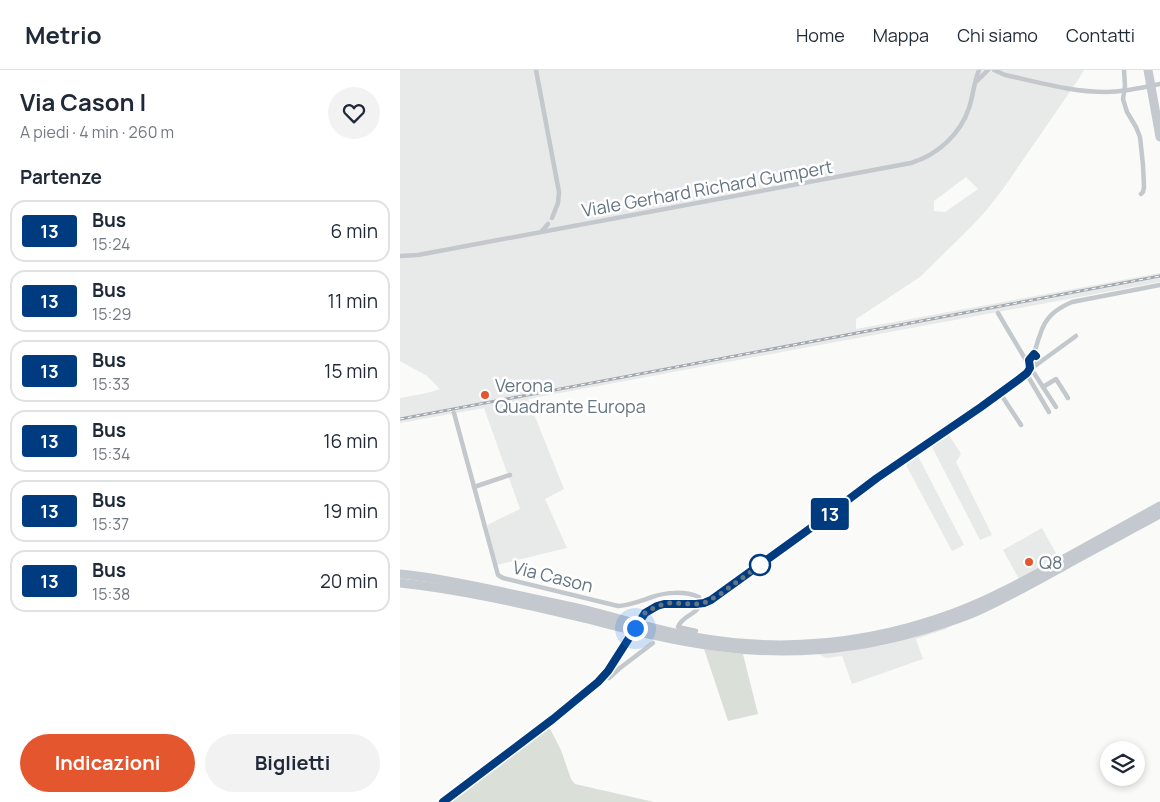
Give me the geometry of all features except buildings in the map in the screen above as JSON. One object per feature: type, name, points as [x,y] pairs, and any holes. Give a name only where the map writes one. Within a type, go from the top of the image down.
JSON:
[{"type":"highway","points":[[1148,70],[1160,137]]},
{"type":"highway","points":[[1154,70],[1160,103]]},
{"type":"highway","points":[[400,574],[473,586],[581,609],[693,637],[748,644],[813,644],[849,640],[897,631],[955,612],[1005,590],[1160,506]]},
{"type":"highway","points":[[400,583],[500,599],[654,635],[712,646],[768,651],[822,650],[850,647],[901,636],[937,626],[979,610],[1160,514]]},
{"type":"street","points":[[536,70],[559,192],[557,208],[552,218]]},
{"type":"street","points":[[978,76],[988,70]]},
{"type":"street","points":[[994,70],[1006,75],[1080,90],[1104,92],[1136,89],[1160,84]]},
{"type":"street","points":[[1124,70],[1124,104],[1138,130],[1141,143],[1144,187],[1141,194]]},
{"type":"street","name":"Viale Gerhard Richard Gumpert","points":[[400,256],[418,256],[890,168],[917,161],[927,157],[941,147],[956,132],[969,110],[978,76]]},
{"type":"street","points":[[541,232],[548,224]]},
{"type":"street","points":[[1056,407],[1029,367],[1029,360],[1034,355],[1042,328],[1054,312],[1072,302],[1160,285]]},
{"type":"street","points":[[998,313],[1027,362],[1049,412]]},
{"type":"street","points":[[443,802],[553,719],[604,677],[649,610],[664,604],[701,604],[719,595],[877,478],[1000,393],[1029,367],[1076,336]]},
{"type":"street","points":[[1034,355],[1042,359]]},
{"type":"street","points":[[1029,367],[1040,362],[1042,359]]},
{"type":"street","points":[[1043,387],[1056,379],[1068,398]]},
{"type":"street","points":[[1000,393],[1021,425]]},
{"type":"street","name":"Via Cason","points":[[454,413],[498,575],[502,578],[618,606],[627,606],[654,596],[676,593],[693,594],[699,597],[701,604]]},
{"type":"street","points":[[474,487],[510,475]]},
{"type":"street","points":[[696,631],[678,627],[678,625],[699,608],[701,604]]},
{"type":"street","points":[[604,677],[609,678],[652,643]]},
{"type":"shaded area","points":[[400,70],[1084,70],[1003,189],[985,212],[920,277],[856,319],[856,329],[1160,273],[1160,282],[528,399],[564,489],[545,499],[567,548],[497,565],[487,525],[520,509],[484,408],[400,423],[400,398],[440,389],[427,376],[400,361]],"holes":[[[966,177],[978,189],[945,212],[934,211],[934,201]]]},
{"type":"shaded area","points":[[949,435],[961,454],[956,462],[992,535],[980,540],[932,447]]},
{"type":"shaded area","points":[[918,456],[964,545],[952,551],[906,465]]},
{"type":"shaded area","points":[[1042,528],[1058,557],[1019,579],[1003,550]]},
{"type":"shaded area","points":[[955,623],[946,629],[916,639],[923,659],[852,684],[842,656],[826,658],[816,653],[884,645]]},
{"type":"shaded area","points":[[704,649],[743,654],[758,714],[728,721]]},
{"type":"shaded area","points":[[548,725],[561,750],[571,779],[575,784],[654,802],[448,802]]},
{"type":"railway","points":[[400,419],[1160,276]]},
{"type":"bus line","name":"13","points":[[443,802],[553,719],[604,677],[645,613],[664,604],[696,604],[711,600],[877,478],[1018,380],[1030,368],[1029,360],[1034,354],[1036,356]]},
{"type":"place","name":"Verona Quadrante Europa","points":[[485,395]]},
{"type":"place","name":"Q8","points":[[1029,562]]},
{"type":"route","points":[[635,628],[649,610],[670,603],[704,603],[719,595],[764,562],[760,565]]}]
